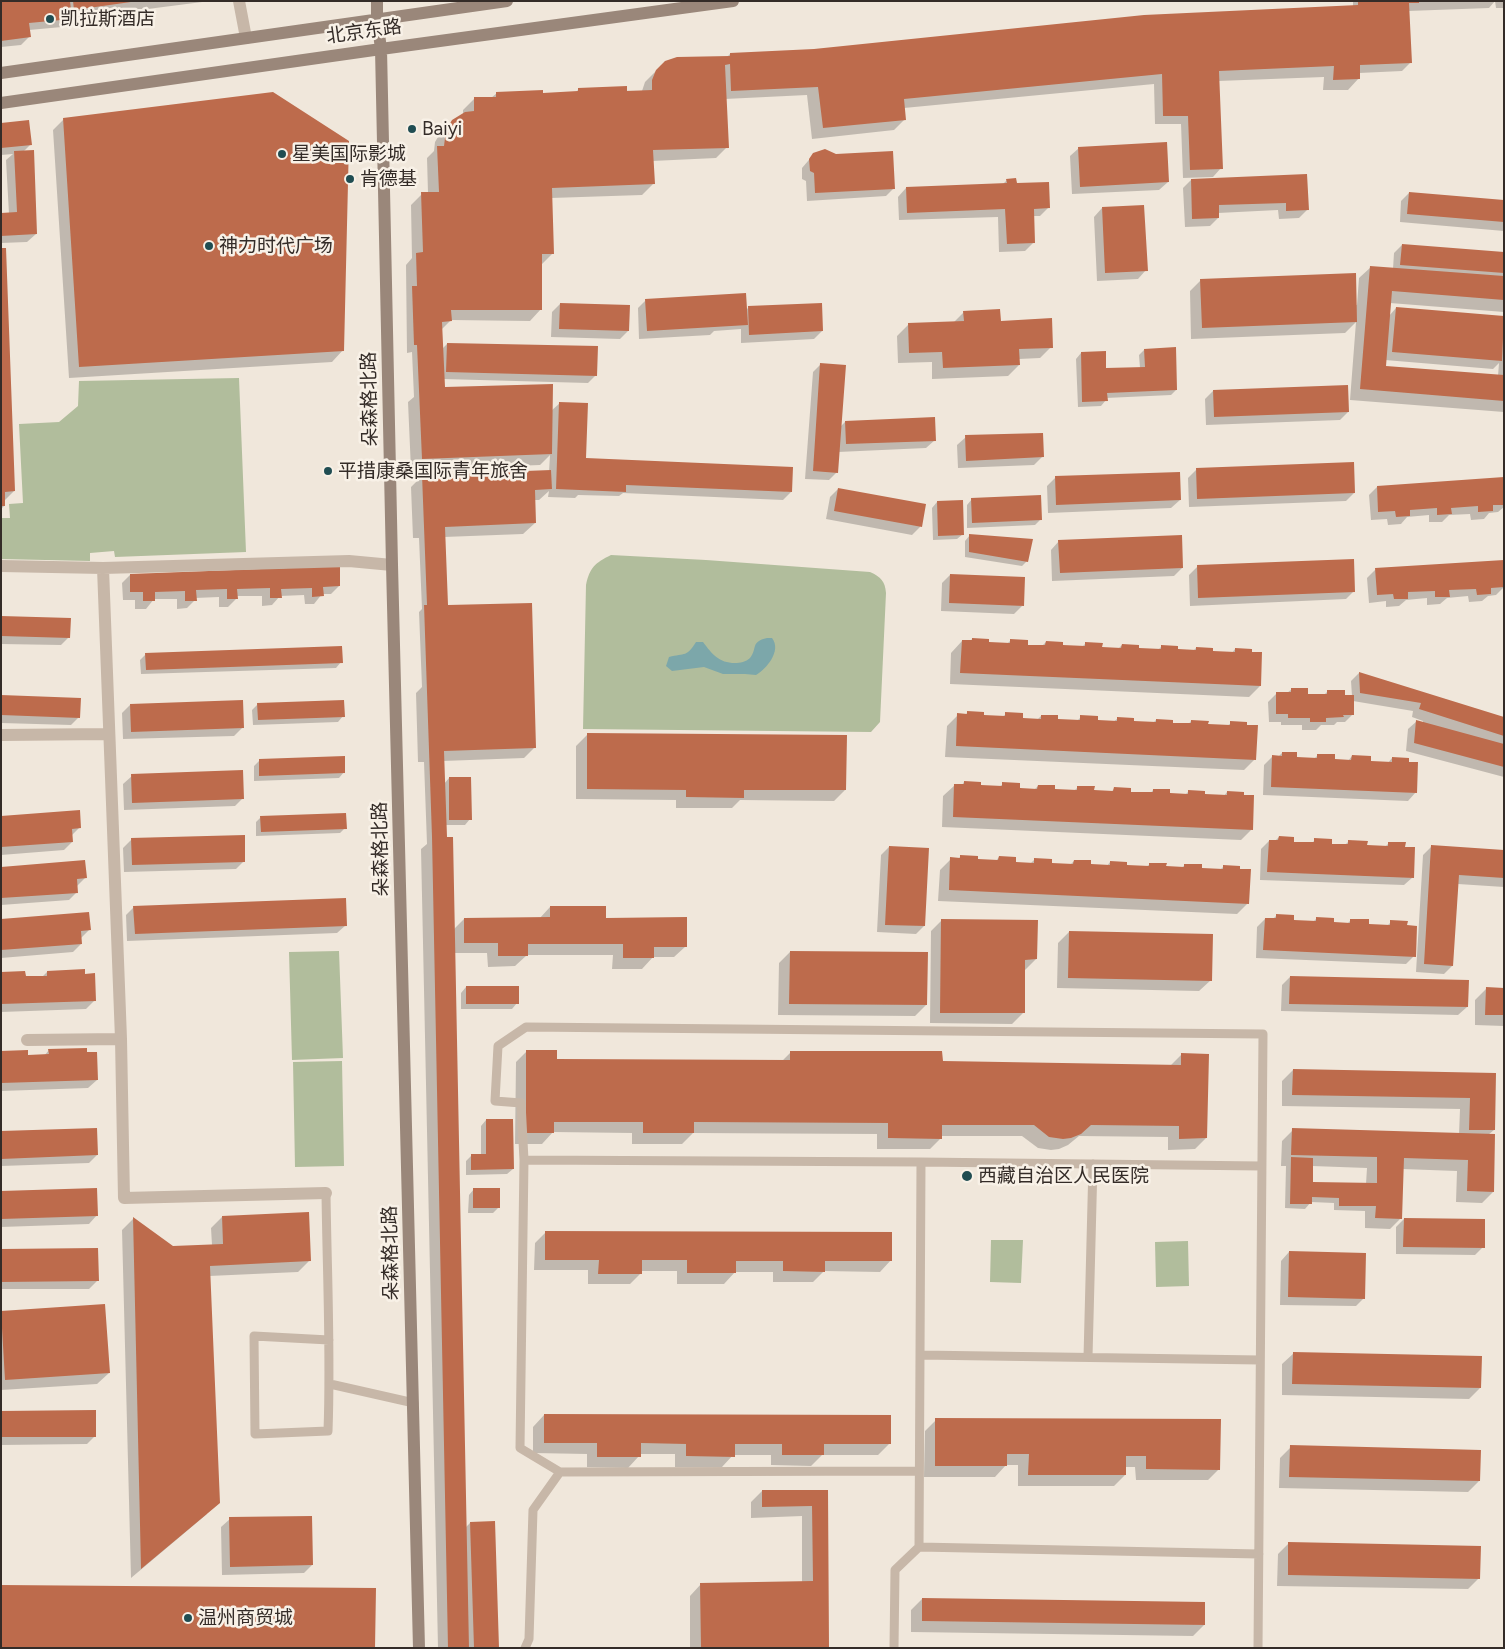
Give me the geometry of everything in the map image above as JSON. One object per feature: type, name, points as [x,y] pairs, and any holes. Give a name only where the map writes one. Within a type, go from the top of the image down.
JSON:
[{"type":"street","points":[[239,1],[246,38]]},
{"type":"street","name":"朵森格北路","points":[[377,1],[377,19],[381,48],[419,1648]]},
{"type":"street","name":"北京东路","points":[[1,73],[507,1]]},
{"type":"street","name":"北京东路","points":[[1,103],[381,48],[733,1]]},
{"type":"street","points":[[1,566],[103,568],[349,561],[392,565]]},
{"type":"street","points":[[103,568],[121,1039],[124,1198],[326,1193]]},
{"type":"street","points":[[1,735],[108,734]]},
{"type":"street","points":[[27,1040],[121,1039]]},
{"type":"lane","points":[[920,1471],[560,1472],[520,1448],[524,1160],[521,1103],[495,1101],[498,1046],[526,1027],[1263,1034],[1258,1648]]},
{"type":"lane","points":[[524,1160],[1261,1166]]},
{"type":"lane","points":[[919,1547],[921,1162]]},
{"type":"lane","points":[[1088,1357],[1094,1164]]},
{"type":"lane","points":[[326,1193],[330,1384],[328,1432],[256,1434],[254,1336],[329,1340]]},
{"type":"lane","points":[[920,1355],[1260,1360]]},
{"type":"lane","points":[[330,1384],[414,1403]]},
{"type":"lane","points":[[524,1648],[529,1639],[534,1510],[560,1472]]},
{"type":"lane","points":[[894,1648],[895,1570],[919,1547],[1259,1554]]},
{"type":"green space","points":[[239,378],[246,552],[115,557],[114,551],[90,553],[90,561],[1,559],[1,518],[10,518],[9,504],[23,503],[19,424],[59,422],[78,406],[79,381]]},
{"type":"green space","points":[[611,555],[870,572],[877,576],[885,585],[886,593],[880,722],[871,732],[583,729],[586,585],[589,574],[594,566]]},
{"type":"green space","points":[[339,951],[343,1058],[292,1060],[289,952]]},
{"type":"green space","points":[[342,1061],[344,1166],[295,1167],[293,1062]]},
{"type":"green space","points":[[991,1240],[1023,1240],[1021,1283],[990,1282]]},
{"type":"green space","points":[[1188,1241],[1189,1286],[1156,1287],[1155,1242]]},
{"type":"water","points":[[772,638],[775,643],[774,654],[764,669],[756,675],[723,674],[704,667],[672,671],[666,666],[669,657],[688,652],[696,642],[703,642],[720,660],[729,663],[743,662],[750,658],[758,641]]},
{"type":"building","points":[[1,1],[70,1],[72,19],[29,23],[31,37],[1,41]]},
{"type":"building","points":[[73,1],[131,1],[131,2],[74,10]]},
{"type":"building","points":[[1358,1],[1419,1],[1419,3],[1409,3],[1412,63],[1360,65],[1360,79],[1333,80],[1334,66],[1219,71],[1223,169],[1190,170],[1188,116],[1163,116],[1162,74],[904,99],[906,120],[823,128],[818,87],[731,91],[730,64],[725,65],[729,148],[653,150],[655,184],[552,188],[554,254],[542,254],[542,310],[451,310],[452,321],[442,322],[445,387],[553,384],[552,454],[422,459],[417,345],[414,345],[412,286],[417,286],[416,253],[423,252],[421,192],[439,192],[437,146],[444,146],[446,130],[452,120],[465,112],[474,111],[474,97],[496,97],[496,92],[543,90],[543,93],[578,91],[578,88],[627,86],[627,91],[652,90],[652,80],[656,70],[665,61],[677,57],[730,56],[730,53],[814,49],[1144,15],[1358,5]]},
{"type":"building","name":"神力时代广场","points":[[273,92],[349,141],[344,351],[79,367],[63,118]]},
{"type":"building","points":[[29,120],[32,145],[1,148],[1,123]]},
{"type":"building","points":[[1167,142],[1169,182],[1080,187],[1078,147]]},
{"type":"building","points":[[825,149],[836,154],[893,151],[895,189],[815,193],[814,173],[810,171],[809,159],[813,153]]},
{"type":"building","points":[[34,150],[37,234],[1,236],[1,213],[17,212],[14,151]]},
{"type":"building","points":[[1307,174],[1309,210],[1286,211],[1286,203],[1219,205],[1219,218],[1192,219],[1191,179]]},
{"type":"building","points":[[1016,178],[1017,183],[1049,182],[1050,208],[1034,209],[1035,243],[1007,244],[1005,209],[907,213],[906,187],[1007,183],[1006,179]]},
{"type":"building","points":[[1409,192],[1504,200],[1504,222],[1407,214]]},
{"type":"building","points":[[1144,205],[1148,271],[1105,273],[1102,207]]},
{"type":"building","points":[[1402,244],[1504,252],[1504,273],[1400,265]]},
{"type":"building","points":[[1,248],[6,248],[15,491],[5,492],[5,506],[1,506]]},
{"type":"building","points":[[1370,266],[1504,276],[1504,300],[1392,291],[1386,366],[1504,375],[1504,401],[1360,389]]},
{"type":"building","points":[[1356,273],[1357,322],[1202,328],[1200,279]]},
{"type":"building","points":[[746,293],[748,325],[647,331],[645,299]]},
{"type":"building","points":[[560,303],[630,305],[629,331],[559,329]]},
{"type":"building","points":[[822,303],[823,331],[749,335],[748,306]]},
{"type":"building","points":[[1396,307],[1504,316],[1502,361],[1392,352]]},
{"type":"building","points":[[1000,309],[1001,321],[1052,318],[1053,348],[1019,349],[1020,365],[943,368],[942,352],[909,353],[908,323],[964,321],[963,311]]},
{"type":"building","points":[[447,343],[598,346],[597,376],[446,372]]},
{"type":"building","points":[[1176,347],[1177,390],[1107,393],[1108,401],[1082,402],[1081,352],[1106,351],[1106,368],[1145,367],[1144,349]]},
{"type":"building","points":[[820,363],[846,365],[838,473],[813,471]]},
{"type":"building","points":[[1348,385],[1349,412],[1214,417],[1213,390]]},
{"type":"building","points":[[559,402],[588,403],[586,458],[793,467],[792,492],[626,485],[626,492],[556,489]]},
{"type":"building","points":[[935,417],[936,441],[846,444],[845,421]]},
{"type":"building","points":[[1043,433],[1044,457],[966,461],[965,435]]},
{"type":"building","points":[[1354,462],[1355,493],[1197,499],[1196,468]]},
{"type":"building","points":[[551,470],[552,489],[535,490],[536,523],[445,527],[448,605],[532,603],[536,748],[444,751],[447,837],[453,837],[469,1648],[448,1648],[432,837],[424,605],[427,605],[422,475]]},
{"type":"building","points":[[1180,472],[1181,500],[1056,505],[1055,476]]},
{"type":"building","points":[[1504,477],[1504,505],[1493,505],[1493,511],[1478,512],[1478,506],[1451,508],[1452,514],[1437,515],[1437,508],[1410,510],[1410,516],[1396,517],[1395,511],[1378,512],[1377,486]]},
{"type":"building","points":[[838,488],[926,504],[922,527],[834,511]]},
{"type":"building","points":[[1041,495],[1042,520],[972,523],[971,498]]},
{"type":"building","points":[[963,500],[964,535],[938,536],[937,501]]},
{"type":"building","points":[[969,534],[1033,539],[1028,562],[969,552]]},
{"type":"building","points":[[1182,535],[1183,568],[1060,573],[1058,540]]},
{"type":"building","points":[[1354,559],[1355,592],[1198,598],[1197,565]]},
{"type":"building","points":[[1504,560],[1504,587],[1491,588],[1491,594],[1477,595],[1476,589],[1449,590],[1450,597],[1435,597],[1435,591],[1408,592],[1408,599],[1394,599],[1393,594],[1377,595],[1375,568]]},
{"type":"building","points":[[340,566],[340,586],[323,587],[324,596],[312,597],[312,588],[281,589],[282,598],[270,598],[270,588],[237,589],[238,599],[227,599],[227,589],[196,590],[197,601],[185,601],[185,591],[155,592],[155,601],[143,601],[143,592],[130,592],[130,574]]},
{"type":"building","points":[[950,574],[1025,577],[1024,606],[949,603]]},
{"type":"building","points":[[1,616],[71,618],[70,638],[1,636]]},
{"type":"building","points":[[972,638],[989,639],[989,642],[1010,643],[1010,639],[1028,640],[1028,645],[1045,645],[1046,641],[1063,642],[1063,645],[1085,646],[1085,642],[1103,643],[1102,647],[1121,648],[1122,644],[1139,645],[1139,648],[1161,649],[1161,645],[1178,646],[1178,649],[1196,650],[1196,647],[1213,648],[1213,651],[1235,652],[1235,648],[1252,649],[1252,652],[1262,652],[1261,686],[960,673],[962,640],[972,640]]},
{"type":"building","points":[[342,646],[343,663],[146,670],[145,653]]},
{"type":"building","points":[[1359,672],[1504,717],[1504,736],[1419,709],[1421,703],[1360,693]]},
{"type":"building","points":[[1291,688],[1308,688],[1308,694],[1327,694],[1327,690],[1345,690],[1345,695],[1354,695],[1354,715],[1326,718],[1326,722],[1310,722],[1310,718],[1288,718],[1288,714],[1276,714],[1276,692],[1291,692]]},
{"type":"building","points":[[1,695],[81,698],[80,718],[1,715]]},
{"type":"building","points":[[243,700],[244,728],[131,732],[130,704]]},
{"type":"building","points":[[344,700],[345,717],[258,720],[257,703]]},
{"type":"building","points":[[967,711],[984,712],[984,715],[1005,716],[1005,712],[1023,713],[1023,718],[1041,719],[1041,715],[1058,715],[1058,719],[1080,720],[1080,715],[1098,716],[1098,720],[1117,721],[1117,717],[1134,718],[1134,721],[1156,722],[1156,719],[1173,720],[1173,723],[1191,723],[1191,720],[1209,721],[1208,724],[1230,725],[1230,721],[1247,722],[1247,725],[1258,725],[1256,760],[956,746],[957,713],[967,714]]},
{"type":"building","points":[[1416,720],[1504,744],[1504,767],[1414,743]]},
{"type":"building","points":[[587,733],[847,735],[846,790],[744,790],[744,798],[686,797],[686,790],[587,789]]},
{"type":"building","points":[[1282,752],[1297,752],[1297,757],[1317,758],[1317,754],[1335,754],[1335,759],[1351,760],[1352,755],[1371,756],[1371,761],[1392,762],[1392,757],[1409,758],[1409,762],[1418,762],[1417,793],[1271,787],[1272,755],[1282,756]]},
{"type":"building","points":[[345,756],[345,773],[259,776],[259,759]]},
{"type":"building","points":[[243,770],[244,799],[132,803],[131,774]]},
{"type":"building","points":[[449,777],[471,777],[472,820],[449,820]]},
{"type":"building","points":[[964,781],[981,782],[981,785],[1002,786],[1002,782],[1020,783],[1020,788],[1037,789],[1038,785],[1055,785],[1055,789],[1077,790],[1077,786],[1095,786],[1094,790],[1113,791],[1114,787],[1131,788],[1131,792],[1153,792],[1153,789],[1170,789],[1170,793],[1188,794],[1188,790],[1205,791],[1205,794],[1227,795],[1227,791],[1244,792],[1244,795],[1254,795],[1253,830],[953,817],[954,784],[964,784]]},
{"type":"building","points":[[80,810],[81,828],[72,829],[73,842],[1,847],[1,816]]},
{"type":"building","points":[[346,813],[347,829],[261,832],[260,816]]},
{"type":"building","points":[[245,835],[245,862],[132,865],[131,838]]},
{"type":"building","points":[[1279,836],[1294,837],[1294,842],[1314,842],[1314,838],[1332,839],[1332,844],[1348,844],[1348,840],[1368,841],[1367,845],[1388,846],[1388,842],[1406,842],[1405,847],[1415,847],[1414,878],[1267,872],[1269,840],[1278,840]]},
{"type":"building","points":[[1431,845],[1504,850],[1504,878],[1459,875],[1453,966],[1424,964]]},
{"type":"building","points":[[889,846],[929,848],[925,926],[885,925]]},
{"type":"building","points":[[960,855],[978,856],[978,859],[998,860],[999,856],[1016,857],[1016,862],[1034,863],[1034,858],[1052,859],[1052,863],[1073,864],[1074,860],[1091,860],[1091,864],[1110,865],[1110,861],[1127,862],[1127,865],[1149,866],[1149,863],[1167,863],[1166,866],[1184,867],[1184,864],[1202,864],[1202,868],[1223,869],[1223,865],[1240,866],[1240,869],[1251,869],[1249,904],[949,890],[950,857],[960,858]]},
{"type":"building","points":[[85,860],[87,878],[77,879],[78,893],[1,898],[1,867]]},
{"type":"building","points":[[346,898],[347,926],[135,934],[133,906]]},
{"type":"building","points":[[550,906],[606,906],[606,918],[687,917],[687,947],[654,947],[654,958],[623,958],[623,944],[528,944],[528,956],[498,956],[498,943],[464,943],[464,918],[550,917]]},
{"type":"building","points":[[89,912],[91,930],[81,931],[82,944],[1,950],[1,919]]},
{"type":"building","points":[[1276,914],[1294,915],[1294,920],[1316,921],[1316,917],[1334,918],[1334,922],[1350,923],[1350,919],[1369,919],[1369,924],[1390,925],[1390,920],[1408,921],[1407,925],[1417,926],[1416,957],[1263,950],[1265,918],[1276,918]]},
{"type":"building","points":[[941,919],[1038,920],[1037,959],[1025,960],[1025,1013],[940,1013]]},
{"type":"building","points":[[1069,931],[1213,934],[1212,981],[1068,978]]},
{"type":"building","points":[[790,951],[928,952],[927,1005],[789,1004]]},
{"type":"building","points":[[85,969],[85,974],[95,973],[96,1001],[1,1004],[1,972],[25,971],[26,976],[47,976],[47,971]]},
{"type":"building","points":[[1290,976],[1469,980],[1468,1007],[1289,1004]]},
{"type":"building","points":[[466,986],[519,986],[519,1004],[466,1004]]},
{"type":"building","points":[[1486,987],[1504,988],[1504,1015],[1485,1015]]},
{"type":"building","points":[[87,1048],[87,1052],[97,1052],[98,1080],[1,1083],[1,1051],[28,1050],[28,1055],[49,1054],[48,1049]]},
{"type":"building","points":[[526,1050],[557,1050],[557,1059],[790,1060],[790,1051],[942,1051],[943,1061],[1181,1065],[1181,1053],[1209,1054],[1207,1138],[1179,1139],[1179,1126],[1091,1125],[1081,1134],[1063,1139],[1049,1137],[1034,1125],[942,1125],[942,1139],[888,1138],[888,1123],[694,1122],[694,1133],[643,1133],[643,1122],[554,1122],[554,1133],[526,1133]]},
{"type":"building","points":[[1293,1069],[1496,1073],[1495,1130],[1469,1130],[1470,1098],[1292,1095]]},
{"type":"building","points":[[486,1119],[513,1119],[514,1169],[471,1170],[471,1154],[486,1154]]},
{"type":"building","points":[[97,1128],[98,1155],[1,1159],[1,1131]]},
{"type":"building","points":[[1292,1128],[1495,1134],[1494,1192],[1467,1191],[1468,1160],[1404,1158],[1402,1219],[1375,1218],[1376,1206],[1339,1206],[1339,1198],[1312,1197],[1312,1204],[1290,1204],[1291,1157],[1313,1158],[1313,1182],[1377,1183],[1377,1157],[1291,1155]]},
{"type":"building","points":[[97,1188],[98,1216],[1,1219],[1,1191]]},
{"type":"building","points":[[473,1188],[500,1188],[500,1208],[473,1208]]},
{"type":"building","points":[[309,1212],[311,1261],[210,1266],[220,1503],[141,1569],[133,1217],[173,1246],[223,1244],[222,1216]]},
{"type":"building","points":[[1404,1218],[1485,1219],[1485,1248],[1403,1247]]},
{"type":"building","points":[[545,1231],[892,1232],[892,1261],[825,1261],[825,1272],[783,1271],[783,1261],[736,1261],[736,1273],[687,1273],[687,1260],[642,1260],[642,1274],[598,1274],[599,1260],[545,1260]]},
{"type":"building","points":[[98,1248],[99,1281],[1,1282],[1,1249]]},
{"type":"building","points":[[1289,1251],[1366,1253],[1365,1299],[1288,1297]]},
{"type":"building","points":[[105,1304],[110,1373],[5,1380],[1,1311]]},
{"type":"building","points":[[1293,1352],[1482,1356],[1481,1388],[1292,1384]]},
{"type":"building","points":[[96,1410],[96,1437],[1,1437],[1,1411]]},
{"type":"building","points":[[544,1414],[891,1415],[891,1444],[824,1444],[824,1455],[782,1455],[782,1444],[735,1444],[735,1457],[686,1456],[686,1444],[641,1443],[641,1457],[597,1457],[597,1443],[544,1443]]},
{"type":"building","points":[[935,1418],[1221,1419],[1220,1470],[1146,1469],[1146,1456],[1126,1456],[1126,1475],[1028,1475],[1029,1454],[1007,1454],[1007,1466],[935,1466]]},
{"type":"building","points":[[1290,1445],[1481,1450],[1480,1481],[1289,1477]]},
{"type":"building","points":[[762,1490],[828,1490],[829,1648],[701,1648],[700,1583],[813,1581],[812,1506],[762,1507]]},
{"type":"building","points":[[312,1516],[313,1565],[230,1567],[229,1517]]},
{"type":"building","points":[[495,1521],[499,1648],[474,1648],[470,1522]]},
{"type":"building","points":[[1288,1542],[1481,1546],[1480,1579],[1288,1575]]},
{"type":"building","name":"温州商贸城","points":[[1,1585],[376,1588],[375,1648],[1,1648]]},
{"type":"building","points":[[922,1598],[1205,1602],[1205,1625],[922,1621]]},
{"type":"place","name":"凯拉斯酒店","points":[[50,19]]},
{"type":"place","name":"Baiyi","points":[[412,129]]},
{"type":"place","name":"星美国际影城","points":[[282,154]]},
{"type":"place","name":"肯德基","points":[[350,179]]},
{"type":"place","name":"神力时代广场","points":[[209,246]]},
{"type":"place","name":"平措康桑国际青年旅舍","points":[[328,471]]},
{"type":"place","name":"西藏自治区人民医院","points":[[967,1176]]},
{"type":"place","name":"温州商贸城","points":[[188,1618]]}]
